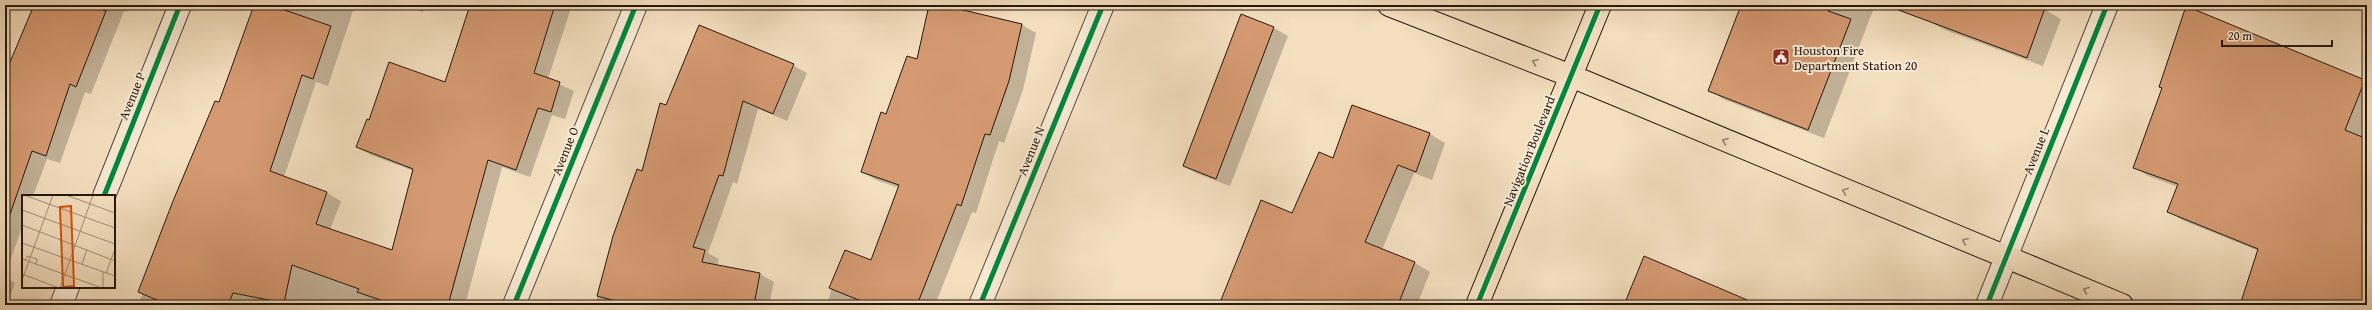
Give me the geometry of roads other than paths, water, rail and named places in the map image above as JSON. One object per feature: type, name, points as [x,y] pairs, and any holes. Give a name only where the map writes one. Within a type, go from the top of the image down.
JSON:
[{"type":"main road","points":[[1389,5],[1571,76],[2122,305]]},
{"type":"main road","name":"Navigation Boulevard","points":[[1477,305],[1600,5]]},
{"type":"street","name":"Avenue P","points":[[104,195],[180,5]]},
{"type":"street","name":"Avenue O","points":[[514,305],[636,5]]},
{"type":"street","name":"Avenue N","points":[[980,305],[1103,5]]},
{"type":"street","name":"Avenue L","points":[[1987,305],[2106,5]]},
{"type":"street","points":[[61,305],[68,288]]},
{"type":"place","name":"Houston Fire Department Station 20","points":[[1781,57]]}]
